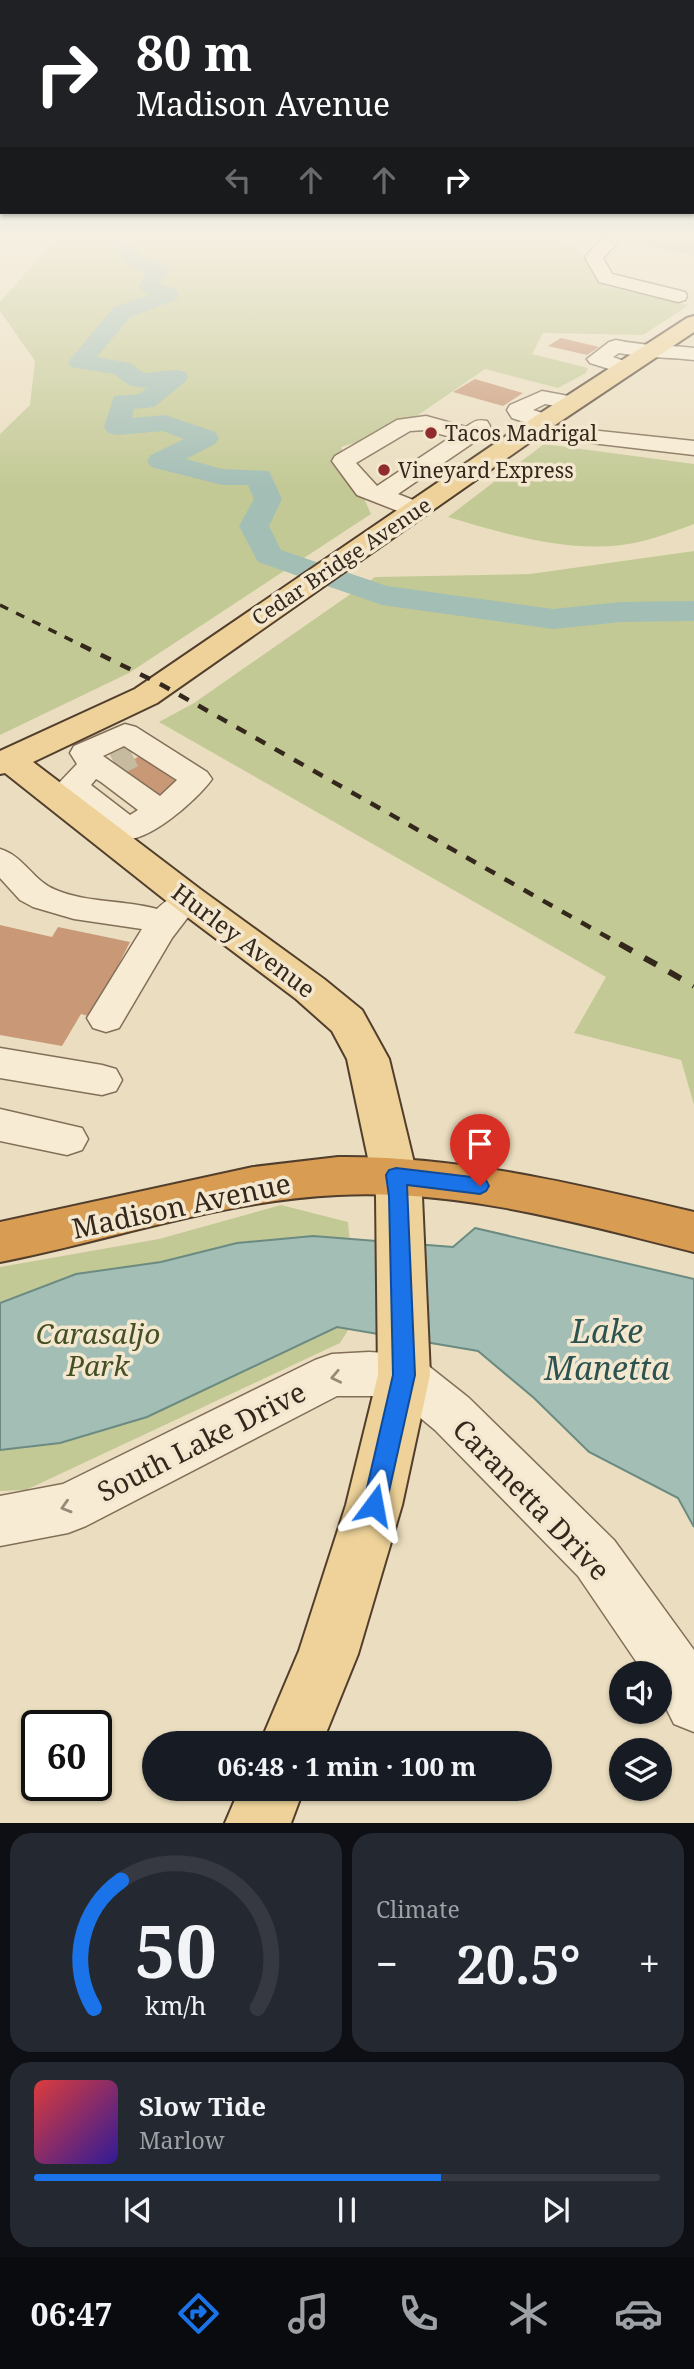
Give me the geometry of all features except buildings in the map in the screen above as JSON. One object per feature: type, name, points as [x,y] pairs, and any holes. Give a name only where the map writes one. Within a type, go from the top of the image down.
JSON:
[{"type":"highway","name":"Madison Avenue","points":[[0,1242],[41,1235],[225,1191],[337,1176],[480,1186],[694,1232]]},
{"type":"main road","name":"Cedar Bridge Avenue","points":[[6,762],[113,782],[123,709],[694,322]]},
{"type":"main road","name":"Hurley Avenue","points":[[6,762],[113,782],[175,911],[310,989],[347,1021],[368,1059],[397,1182],[404,1371],[374,1505],[328,1654],[296,1731]]},
{"type":"main road","points":[[258,1823],[267,1801]]},
{"type":"street","points":[[657,347],[694,339]]},
{"type":"street","points":[[657,347],[694,354]]},
{"type":"street","points":[[379,496],[478,429],[479,424],[441,413]]},
{"type":"street","points":[[417,510],[365,491],[342,461],[405,425],[416,422],[468,435]]},
{"type":"street","points":[[538,426],[694,448]]},
{"type":"street","points":[[403,479],[442,492]]},
{"type":"street","points":[[0,860],[15,871],[28,890],[45,899],[144,916],[175,911]]},
{"type":"street","points":[[106,1018],[175,911]]},
{"type":"street","points":[[0,1063],[102,1080]]},
{"type":"street","points":[[0,1125],[68,1139]]},
{"type":"street","name":"South Lake Drive","points":[[0,1521],[68,1508],[332,1375],[404,1371]]},
{"type":"street","name":"Caranetta Drive","points":[[404,1371],[452,1414],[596,1558],[682,1679],[694,1704]]},
{"type":"green space","points":[[5,318],[669,318],[643,335],[543,333],[532,354],[588,368],[586,373],[558,388],[485,369],[395,431],[341,447],[371,514],[129,673],[0,735],[0,434],[30,405],[35,361]]},
{"type":"green space","points":[[544,444],[694,464],[694,524],[643,541],[595,547],[520,537],[448,517]]},
{"type":"green space","points":[[694,551],[694,1105],[681,1060],[574,1033],[606,977],[159,722],[194,703],[375,577],[530,574]]},
{"type":"green space","name":"Carasaljo Park","points":[[281,1205],[348,1222],[357,1316],[340,1343],[26,1490],[0,1491],[0,1267],[159,1239]]},
{"type":"water","name":"Lake Manetta","points":[[475,1228],[694,1279],[694,1527],[678,1498],[589,1452],[534,1398],[478,1351],[337,1327],[147,1417],[60,1443],[0,1450],[0,1303],[76,1274],[161,1262],[237,1243],[313,1236],[453,1247]]},
{"type":"waterway","points":[[117,318],[80,362],[121,368],[139,381],[176,377],[145,402],[123,401],[117,427],[165,423],[206,438],[161,461],[222,477],[259,477],[268,499],[254,526],[269,556],[382,595],[553,619],[621,612],[694,611]]},
{"type":"tunnel","points":[[113,761],[131,752]]},
{"type":"railway","points":[[0,605],[85,647]]},
{"type":"railway","points":[[81,645],[162,685],[623,946]]},
{"type":"railway","points":[[620,944],[694,986]]},
{"type":"place","name":"Tacos Madrigal","points":[[431,433]]},
{"type":"place","name":"Vineyard Express","points":[[384,470]]},
{"type":"route","points":[[374,1505],[404,1375],[399,1196],[396,1175],[480,1186]]}]
